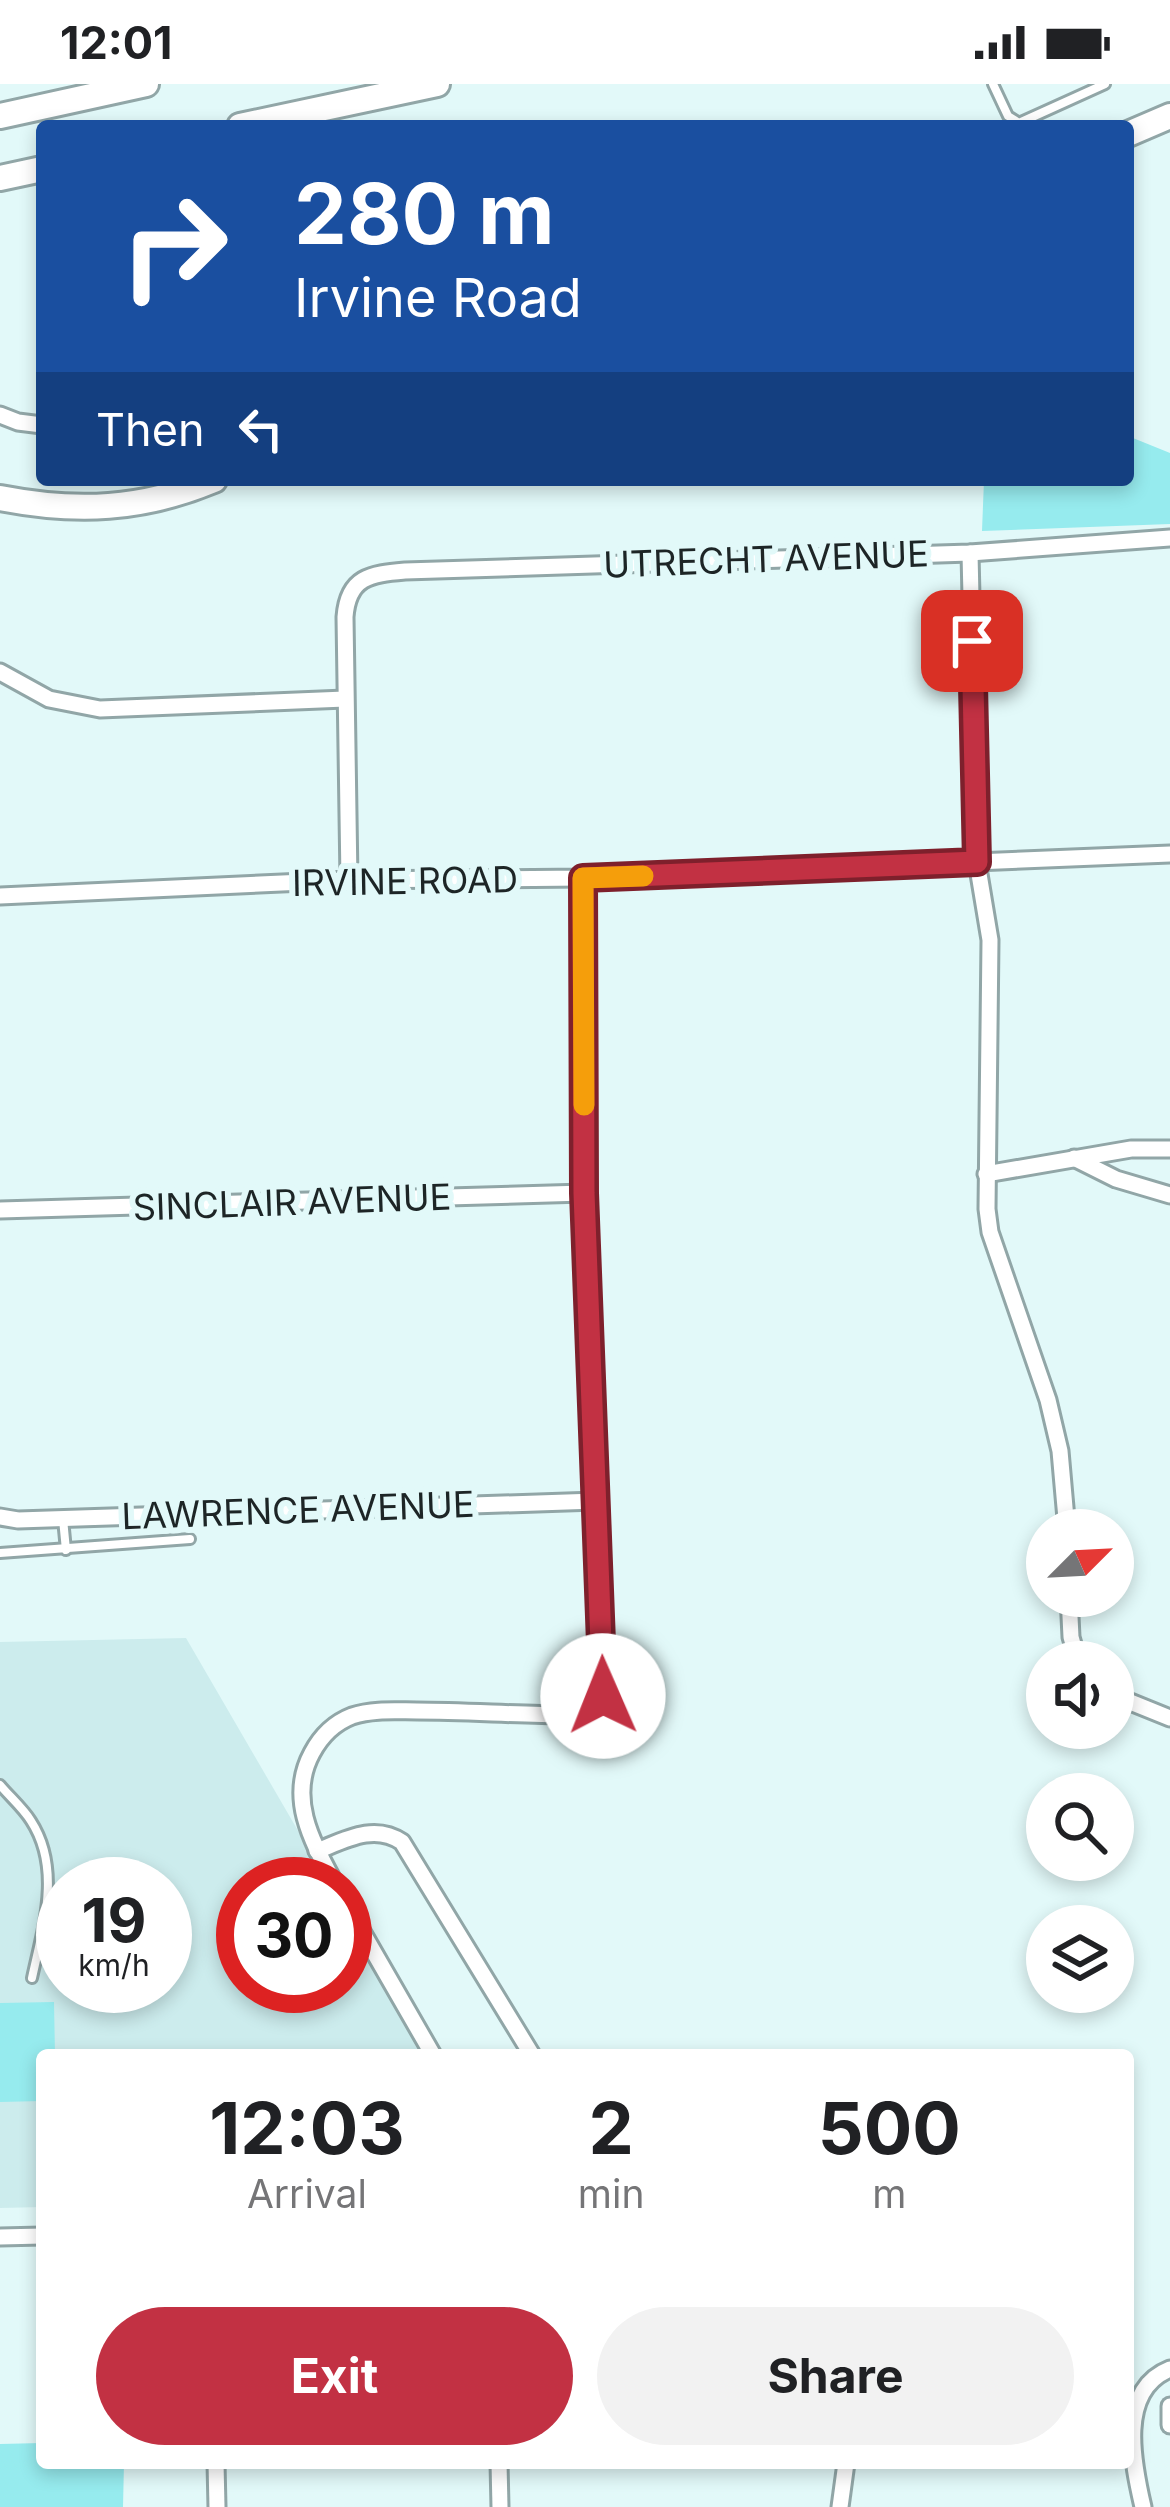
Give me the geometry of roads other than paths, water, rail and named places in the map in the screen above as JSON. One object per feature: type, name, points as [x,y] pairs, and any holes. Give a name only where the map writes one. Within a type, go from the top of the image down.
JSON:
[{"type":"main road","points":[[0,116],[91,84]]},
{"type":"main road","points":[[0,116],[146,84]]},
{"type":"main road","points":[[268,120],[437,84]]},
{"type":"main road","points":[[1134,131],[1170,116]]},
{"type":"main road","points":[[0,178],[36,170]]},
{"type":"main road","points":[[0,498],[107,507],[143,504],[200,486]]},
{"type":"street","points":[[0,415],[36,424]]},
{"type":"street","name":"UTRECHT AVENUE","points":[[345,699],[346,606],[363,579],[405,571],[970,553],[1170,538]]},
{"type":"street","points":[[970,553],[977,862],[990,940],[986,1174],[990,1232],[1055,1425],[1065,1509]]},
{"type":"street","points":[[0,672],[50,699],[100,709],[345,699],[349,880]]},
{"type":"street","name":"IRVINE ROAD","points":[[0,896],[1170,854]]},
{"type":"street","points":[[320,1857],[304,1822],[302,1781],[319,1740],[339,1723],[387,1711],[567,1715],[600,1701],[604,1684],[584,1193],[583,878]]},
{"type":"street","points":[[986,1174],[1131,1149],[1170,1149]]},
{"type":"street","points":[[1074,1158],[1116,1180],[1170,1196]]},
{"type":"street","name":"SINCLAIR AVENUE","points":[[0,1210],[584,1193]]},
{"type":"street","name":"LAWRENCE AVENUE","points":[[0,1516],[18,1520],[596,1501]]},
{"type":"street","points":[[1134,1704],[1170,1718]]},
{"type":"street","points":[[317,1851],[368,1833],[387,1834],[402,1842],[528,2049]]},
{"type":"street","points":[[372,1948],[430,2049]]},
{"type":"street","points":[[0,2237],[36,2236]]},
{"type":"street","points":[[1134,2435],[1136,2409],[1145,2389],[1170,2369]]},
{"type":"street","points":[[1170,2407],[1170,2425]]},
{"type":"street","points":[[1134,2454],[1143,2507]]},
{"type":"street","points":[[216,2469],[217,2507]]},
{"type":"street","points":[[499,2469],[500,2507]]},
{"type":"street","points":[[840,2507],[845,2469]]},
{"type":"lane","points":[[994,84],[1014,120]]},
{"type":"lane","points":[[1026,120],[1105,84]]},
{"type":"lane","points":[[63,1518],[66,1550]]},
{"type":"lane","points":[[0,1553],[190,1539]]},
{"type":"lane","points":[[0,1785],[31,1820],[48,1867],[46,1914],[32,1978]]}]
